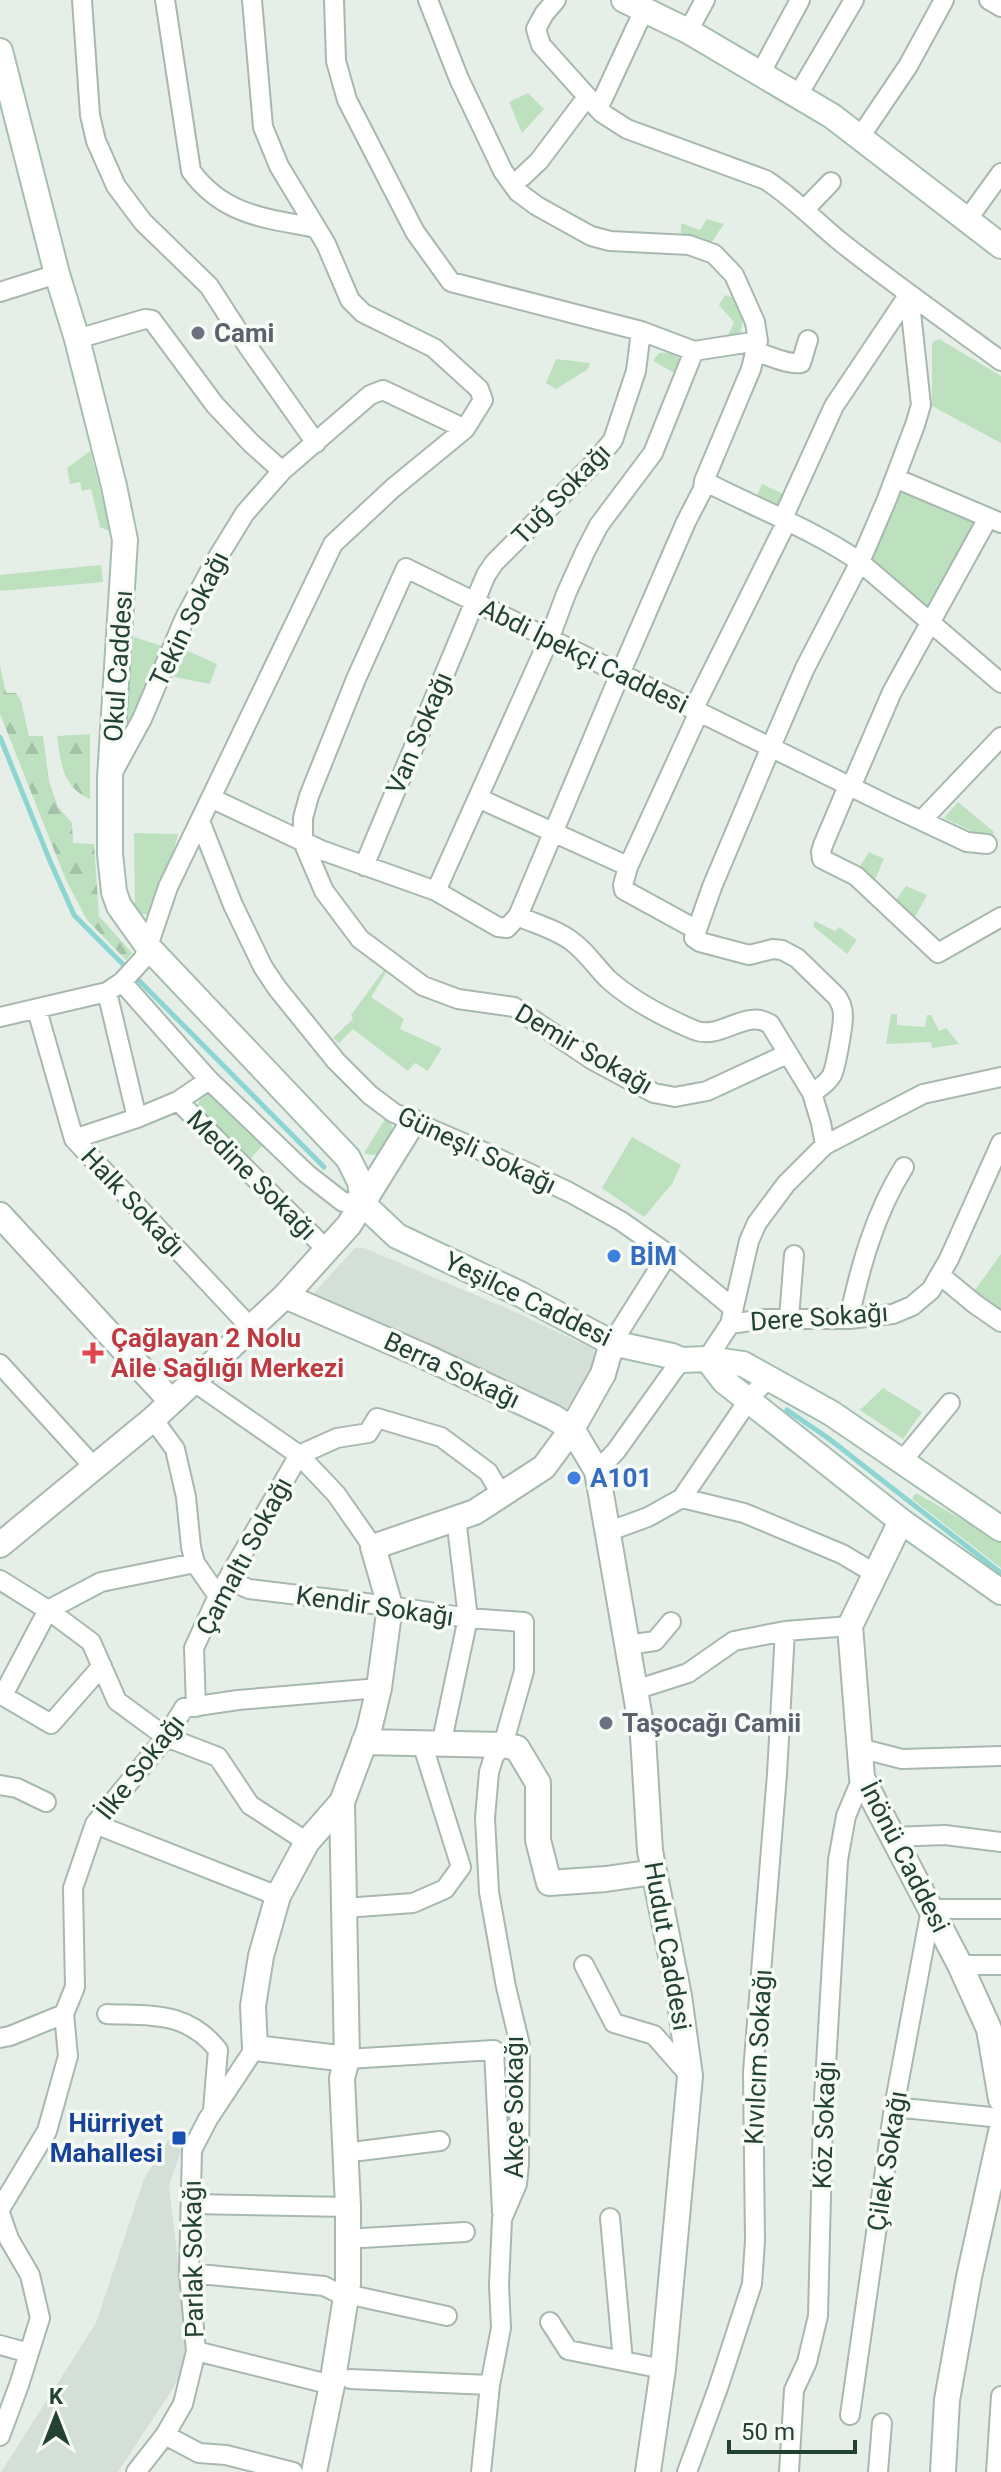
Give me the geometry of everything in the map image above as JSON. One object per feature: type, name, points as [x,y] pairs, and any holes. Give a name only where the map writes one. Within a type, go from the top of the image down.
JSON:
[{"type":"street","points":[[82,0],[90,115],[96,141],[116,186],[143,222],[209,286],[316,443]]},
{"type":"street","points":[[165,0],[191,171],[206,190],[235,209],[316,228]]},
{"type":"street","points":[[0,1017],[37,1010],[115,987],[146,954],[168,887],[333,544],[393,488],[465,429],[483,400],[479,389],[434,348],[363,313],[350,300],[326,244],[279,166],[263,127],[252,0]]},
{"type":"street","points":[[334,0],[336,61],[347,100],[415,232],[451,282],[641,331],[694,351],[757,347],[789,363],[801,363],[808,340]]},
{"type":"street","points":[[211,798],[303,842],[436,891],[498,927],[507,928],[518,916],[620,674],[703,489],[757,347],[755,322],[734,275],[714,254],[689,245],[610,241],[591,236],[563,223],[518,192],[503,171],[459,79],[428,0]]},
{"type":"street","points":[[556,0],[536,29],[541,45],[593,103],[627,129],[766,180],[805,209],[819,225],[1001,361]]},
{"type":"street","points":[[688,31],[705,0]]},
{"type":"street","points":[[760,74],[800,0]]},
{"type":"street","points":[[798,95],[854,0]]},
{"type":"street","points":[[860,137],[908,66],[944,0]]},
{"type":"street","points":[[989,0],[1001,7]]},
{"type":"street","points":[[522,177],[593,103],[634,5],[688,31],[832,116],[1001,246]]},
{"type":"street","name":"Okul Caddesı","points":[[0,51],[57,274],[77,339],[125,540],[110,778],[110,854],[114,892],[146,954],[348,1158],[360,1182],[363,1204]]},
{"type":"street","points":[[967,220],[1001,173]]},
{"type":"street","points":[[805,209],[831,182]]},
{"type":"street","points":[[0,292],[57,274]]},
{"type":"street","points":[[812,1093],[832,1075],[836,1062],[843,1018],[842,1005],[837,997],[797,958],[782,950],[749,955],[694,938],[712,887],[805,668],[860,562],[921,405],[909,294]]},
{"type":"street","points":[[697,930],[624,890],[628,867],[834,406],[909,294]]},
{"type":"street","points":[[77,339],[145,319],[152,320],[215,405],[282,471]]},
{"type":"street","name":"Tuğ Sokağı","points":[[475,602],[494,563],[613,440],[636,371],[641,331]]},
{"type":"street","points":[[436,891],[550,637],[566,594],[599,525],[650,459],[694,351]]},
{"type":"street","name":"Tekin Sokağı","points":[[110,778],[142,719],[184,620],[213,565],[245,513],[282,471],[370,395],[383,390],[465,429]]},
{"type":"street","points":[[895,478],[994,520],[930,622],[892,692],[823,845],[822,859],[856,876],[938,953],[1001,917]]},
{"type":"street","points":[[704,481],[785,520],[860,562],[1001,683]]},
{"type":"street","name":"Abdi İpekçi Caddesi","points":[[303,842],[303,818],[309,796],[356,679],[406,568],[849,786],[967,842],[987,844]]},
{"type":"street","name":"Van Sokağı","points":[[364,866],[475,602]]},
{"type":"street","points":[[922,820],[1001,737]]},
{"type":"street","points":[[478,798],[628,867]]},
{"type":"street","name":"Güneşli Sokağı","points":[[200,821],[251,943],[277,988],[336,1061],[370,1095],[394,1113],[569,1192],[621,1221],[668,1254],[732,1316]]},
{"type":"street","name":"Demir Sokağı","points":[[303,842],[324,891],[360,939],[423,986],[458,999],[514,1007],[591,1059],[654,1093],[675,1097],[707,1091],[787,1054]]},
{"type":"street","points":[[518,916],[572,941],[611,981],[666,1017],[699,1032],[709,1034],[755,1019],[763,1019],[770,1024],[812,1093],[825,1145]]},
{"type":"street","points":[[115,987],[307,1174],[343,1202],[363,1204]]},
{"type":"street","points":[[115,987],[137,1118]]},
{"type":"street","name":"Halk Sokağı","points":[[37,1010],[74,1139],[251,1328]]},
{"type":"street","points":[[1001,1077],[923,1094],[825,1145],[786,1184],[757,1223],[749,1241],[732,1316],[707,1359],[724,1381],[901,1521],[1001,1592]]},
{"type":"street","points":[[74,1139],[178,1101],[209,1080]]},
{"type":"street","name":"Medine Sokağı","points":[[178,1101],[327,1250]]},
{"type":"street","points":[[0,1545],[153,1419],[285,1296],[349,1225],[413,1122]]},
{"type":"street","name":"Dere Sokağı","points":[[732,1316],[849,1319],[893,1314],[912,1306],[931,1290],[949,1259],[1001,1143]]},
{"type":"street","points":[[849,1319],[860,1266],[904,1167]]},
{"type":"street","name":"Yeşilce Caddesi","points":[[363,1204],[397,1236],[520,1294],[612,1343],[681,1360],[707,1359],[743,1364],[831,1413],[1001,1529]]},
{"type":"street","points":[[0,1215],[171,1401]]},
{"type":"street","points":[[373,1547],[475,1512],[544,1467],[572,1429],[603,1374],[612,1343],[668,1254]]},
{"type":"street","points":[[789,1318],[794,1255]]},
{"type":"street","points":[[940,1275],[1001,1322]]},
{"type":"street","name":"Berra Sokağı","points":[[285,1296],[426,1357],[572,1429]]},
{"type":"street","points":[[597,1471],[616,1451],[681,1360]]},
{"type":"street","points":[[0,1364],[94,1467]]},
{"type":"street","points":[[607,1532],[648,1517],[682,1498],[748,1400],[768,1379]]},
{"type":"street","points":[[193,1381],[299,1455],[336,1494],[373,1547],[390,1606],[379,1688],[369,1730],[342,1802],[307,1842],[278,1896],[261,1956],[253,2006],[255,2048],[347,2059],[494,2050],[502,2219]]},
{"type":"street","points":[[902,1461],[950,1403]]},
{"type":"street","points":[[299,1455],[337,1438],[368,1433],[377,1418],[441,1437],[488,1472],[501,1494]]},
{"type":"street","points":[[153,1419],[175,1449],[186,1497],[195,1563],[223,1588]]},
{"type":"street","name":"Hudut Caddesi","points":[[572,1429],[597,1471],[643,1736],[650,1851],[679,1996],[690,2076],[663,2369],[648,2472]]},
{"type":"street","name":"Çamaltı Sokağı","points":[[196,1707],[194,1648],[223,1588],[299,1455]]},
{"type":"street","points":[[682,1498],[744,1513],[842,1554],[874,1573]]},
{"type":"street","points":[[345,1908],[413,1903],[445,1889],[461,1867],[431,1744],[468,1618],[456,1518]]},
{"type":"street","name":"İnönü Caddesi","points":[[901,1521],[850,1626],[862,1778],[960,1965],[989,2029],[998,2060],[1001,2099]]},
{"type":"street","points":[[102,1666],[51,1724],[1,1695],[48,1610],[101,1582],[195,1563]]},
{"type":"street","points":[[0,1580],[91,1642],[117,1701],[166,1737],[218,1757],[250,1805],[307,1842],[343,1850]]},
{"type":"street","name":"Kendir Sokağı","points":[[223,1588],[524,1622]]},
{"type":"street","name":"Akçe Sokağı","points":[[481,2472],[490,2385],[501,2328],[502,2219],[517,2184],[519,2164],[520,2061],[520,2045],[489,1892],[485,1818],[489,1772],[494,1756],[503,1745],[524,1671],[524,1622]]},
{"type":"street","points":[[627,1645],[655,1641],[671,1622]]},
{"type":"street","points":[[635,1690],[688,1673],[734,1641],[785,1631],[850,1626]]},
{"type":"street","name":"Kıvılcım Sokağı","points":[[687,2472],[752,2284],[755,2241],[753,2072],[776,1789],[785,1631]]},
{"type":"street","name":"İlke Sokağı","points":[[64,2014],[75,1987],[73,1888],[95,1824],[166,1737],[184,1708],[238,1700],[379,1688]]},
{"type":"street","points":[[364,1742],[503,1745],[517,1748],[538,1783],[538,1840],[549,1883],[654,1872]]},
{"type":"street","points":[[859,1748],[902,1759],[1001,1756]]},
{"type":"street","name":"Köz Sokağı","points":[[789,2472],[794,2390],[807,2362],[818,2316],[823,2116],[838,1860],[846,1816],[862,1778]]},
{"type":"street","points":[[0,1785],[17,1788],[46,1802]]},
{"type":"street","points":[[342,1802],[347,2059],[342,2078],[353,2297]]},
{"type":"street","points":[[95,1824],[278,1896]]},
{"type":"street","points":[[892,1837],[945,1835],[1001,1842]]},
{"type":"street","points":[[931,1909],[1001,1909]]},
{"type":"street","name":"Çilek Sokağı","points":[[850,2415],[894,2107],[931,1909]]},
{"type":"street","points":[[584,1965],[614,2023],[654,2035],[690,2076]]},
{"type":"street","points":[[960,1965],[1001,1965]]},
{"type":"street","points":[[0,2038],[64,2014],[68,2056],[47,2131],[0,2211],[9,2239],[30,2275],[40,2318],[0,2436]]},
{"type":"street","points":[[107,2014],[169,2017],[204,2033],[218,2050],[213,2113]]},
{"type":"street","name":"Parlak Sokağı","points":[[136,2472],[165,2435],[183,2404],[196,2351],[189,2273],[192,2150],[255,2048]]},
{"type":"street","points":[[328,2472],[362,2238],[354,2078],[347,2059]]},
{"type":"street","points":[[894,2107],[1001,2118]]},
{"type":"street","points":[[943,2472],[947,2400],[969,2277],[1001,2132]]},
{"type":"street","points":[[360,2151],[440,2141]]},
{"type":"street","points":[[191,2204],[348,2207]]},
{"type":"street","points":[[610,2218],[623,2361]]},
{"type":"street","points":[[362,2238],[465,2232]]},
{"type":"street","points":[[189,2273],[324,2286],[353,2297],[447,2316]]},
{"type":"street","points":[[550,2322],[568,2350],[663,2369]]},
{"type":"street","points":[[0,2345],[29,2353]]},
{"type":"street","points":[[196,2351],[341,2382],[490,2385]]},
{"type":"street","points":[[314,2472],[341,2382]]},
{"type":"street","points":[[996,2472],[1001,2396]]},
{"type":"street","points":[[878,2472],[882,2423]]},
{"type":"street","points":[[165,2435],[223,2464],[293,2472]]},
{"type":"shaded area","points":[[355,1248],[364,1248],[513,1311],[593,1349],[597,1359],[575,1406],[565,1411],[313,1294]]},
{"type":"shaded area","points":[[172,2135],[183,2145],[169,2186],[190,2362],[118,2472],[1,2472],[96,2323],[144,2179]]},
{"type":"green space","points":[[528,93],[544,109],[522,133],[509,102]]},
{"type":"green space","points":[[707,219],[724,224],[711,243],[696,237],[681,236],[681,223],[700,230]]},
{"type":"green space","points":[[725,295],[734,298],[743,319],[740,335],[727,338],[734,322],[719,305]]},
{"type":"green space","points":[[939,339],[1001,376],[1001,443],[932,406],[932,343]]},
{"type":"green space","points":[[659,353],[674,354],[685,364],[680,376],[653,361]]},
{"type":"green space","points":[[556,359],[590,363],[588,369],[556,389],[546,383]]},
{"type":"green space","points":[[90,451],[111,532],[100,527],[91,489],[82,491],[80,482],[70,484],[67,468]]},
{"type":"green space","points":[[762,484],[783,494],[777,507],[756,498]]},
{"type":"green space","points":[[901,485],[985,526],[938,617],[867,563]]},
{"type":"green space","points":[[101,565],[103,582],[0,591],[0,575]]},
{"type":"green space","points":[[134,637],[168,648],[130,724],[125,722],[124,713]]},
{"type":"green space","points":[[179,647],[217,664],[210,684],[169,676]]},
{"type":"green space","points":[[0,665],[6,693],[16,693],[21,701],[29,736],[43,736],[49,781],[58,807],[72,823],[73,843],[94,844],[99,916],[132,953],[126,960],[87,920],[66,880],[0,714]]},
{"type":"green space","points":[[90,734],[90,799],[68,781],[57,736]]},
{"type":"green space","points":[[958,802],[994,832],[992,837],[944,818]]},
{"type":"green space","points":[[134,833],[178,834],[148,915],[135,912]]},
{"type":"green space","points":[[869,852],[884,859],[875,879],[859,868]]},
{"type":"green space","points":[[906,886],[927,895],[915,917],[895,901]]},
{"type":"green space","points":[[815,921],[835,931],[839,927],[857,940],[847,954],[813,926]]},
{"type":"green space","points":[[384,970],[387,971],[371,997],[404,1019],[400,1029],[442,1048],[428,1071],[415,1063],[408,1071],[353,1029],[339,1043],[333,1038],[353,1019],[351,1015]]},
{"type":"green space","points":[[891,1014],[897,1014],[897,1025],[925,1027],[927,1015],[931,1015],[939,1031],[946,1028],[959,1044],[932,1048],[931,1042],[886,1044]]},
{"type":"green space","points":[[204,1094],[211,1094],[264,1144],[248,1161],[197,1109]]},
{"type":"green space","points":[[385,1119],[395,1134],[392,1139],[386,1148],[375,1155],[364,1153]]},
{"type":"green space","points":[[632,1137],[681,1165],[672,1184],[644,1217],[602,1188]]},
{"type":"green space","points":[[1001,1254],[1001,1313],[972,1294]]},
{"type":"green space","points":[[883,1388],[922,1412],[903,1439],[860,1410]]},
{"type":"green space","points":[[916,1493],[1001,1542],[1001,1568],[912,1499]]},
{"type":"waterway","points":[[0,737],[74,915],[324,1167]]},
{"type":"waterway","points":[[787,1410],[828,1438],[1001,1573]]},
{"type":"place","name":"Cami","points":[[198,333]]},
{"type":"place","name":"BİM","points":[[614,1256]]},
{"type":"place","name":"Çağlayan 2 Nolu Aile Sağlığı Merkezi","points":[[93,1353]]},
{"type":"place","name":"A101","points":[[574,1478]]},
{"type":"place","name":"Taşocağı Camii","points":[[606,1723]]},
{"type":"place","name":"Hürriyet Mahallesi","points":[[179,2138]]}]
